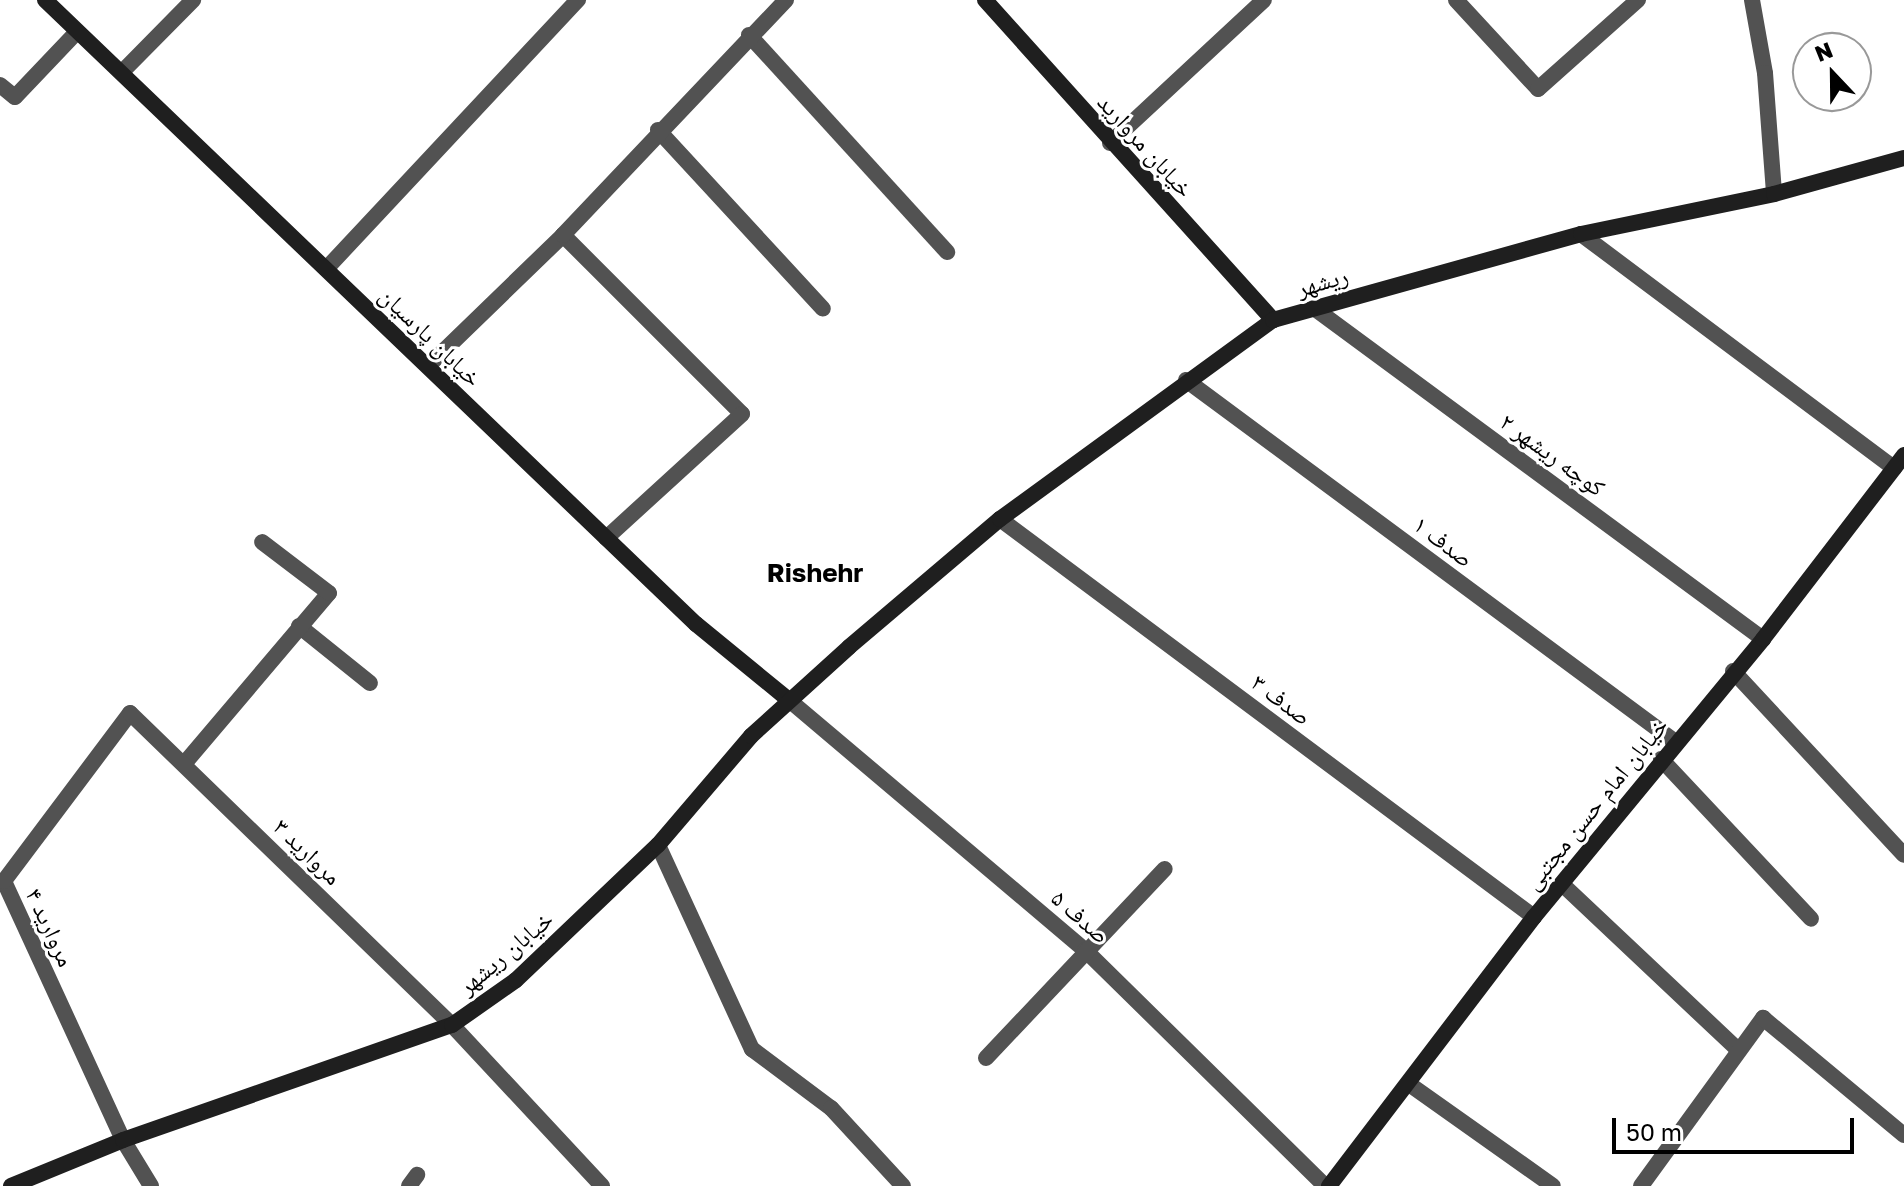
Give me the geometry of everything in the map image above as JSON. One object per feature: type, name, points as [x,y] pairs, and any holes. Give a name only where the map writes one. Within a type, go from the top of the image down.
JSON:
[{"type":"street","name":"خیابان پارسیان","points":[[45,0],[123,71],[696,624],[789,700]]},
{"type":"street","points":[[123,71],[193,0]]},
{"type":"street","points":[[428,366],[563,235],[658,130],[786,0]]},
{"type":"street","name":"خیابان مروارید","points":[[985,0],[1110,143],[1273,320]]},
{"type":"street","points":[[1110,143],[1264,0]]},
{"type":"street","points":[[1456,0],[1538,89],[1638,0]]},
{"type":"street","points":[[1752,0],[1765,73],[1774,194]]},
{"type":"street","points":[[326,269],[574,1]]},
{"type":"street","points":[[0,85],[15,97],[77,32]]},
{"type":"street","points":[[749,35],[947,252]]},
{"type":"street","points":[[658,130],[823,309]]},
{"type":"street","name":"ریشهر","points":[[849,647],[1000,519],[1186,380],[1273,320],[1581,234],[1774,194],[1904,158]]},
{"type":"street","points":[[1581,234],[1899,461]]},
{"type":"street","points":[[563,235],[742,414],[606,538]]},
{"type":"street","name":"کوچه ریشهر ۲","points":[[1314,308],[1763,639]]},
{"type":"street","name":"صدف ۱","points":[[1186,380],[1674,741]]},
{"type":"street","name":"خیابان امام حسن مجتبی","points":[[1327,1186],[1409,1084],[1534,917],[1674,741],[1763,639],[1899,461]]},
{"type":"street","name":"صدف ۳","points":[[1000,519],[1534,917]]},
{"type":"street","points":[[184,764],[329,593],[262,542]]},
{"type":"street","points":[[299,626],[370,683]]},
{"type":"street","name":"خیابان ریشهر","points":[[11,1186],[123,1140],[452,1025],[516,980],[658,845],[789,700],[849,647]]},
{"type":"street","points":[[1733,671],[1904,855]]},
{"type":"street","name":"صدف ۵","points":[[789,700],[1085,950],[1327,1186]]},
{"type":"street","name":"مروارید ۳","points":[[130,713],[452,1025],[602,1186]]},
{"type":"street","name":"مروارید ۴","points":[[123,1140],[4,881],[130,713]]},
{"type":"street","points":[[1661,759],[1811,919]]},
{"type":"street","points":[[658,845],[752,1049],[831,1108],[903,1186]]},
{"type":"street","points":[[986,1058],[1165,869]]},
{"type":"street","points":[[1562,884],[1737,1049]]},
{"type":"street","points":[[1641,1186],[1737,1049],[1763,1018],[1904,1135]]},
{"type":"street","points":[[1409,1084],[1553,1186]]},
{"type":"street","points":[[123,1140],[151,1186]]},
{"type":"district","name":"Rishehr","points":[[815,573]]}]
